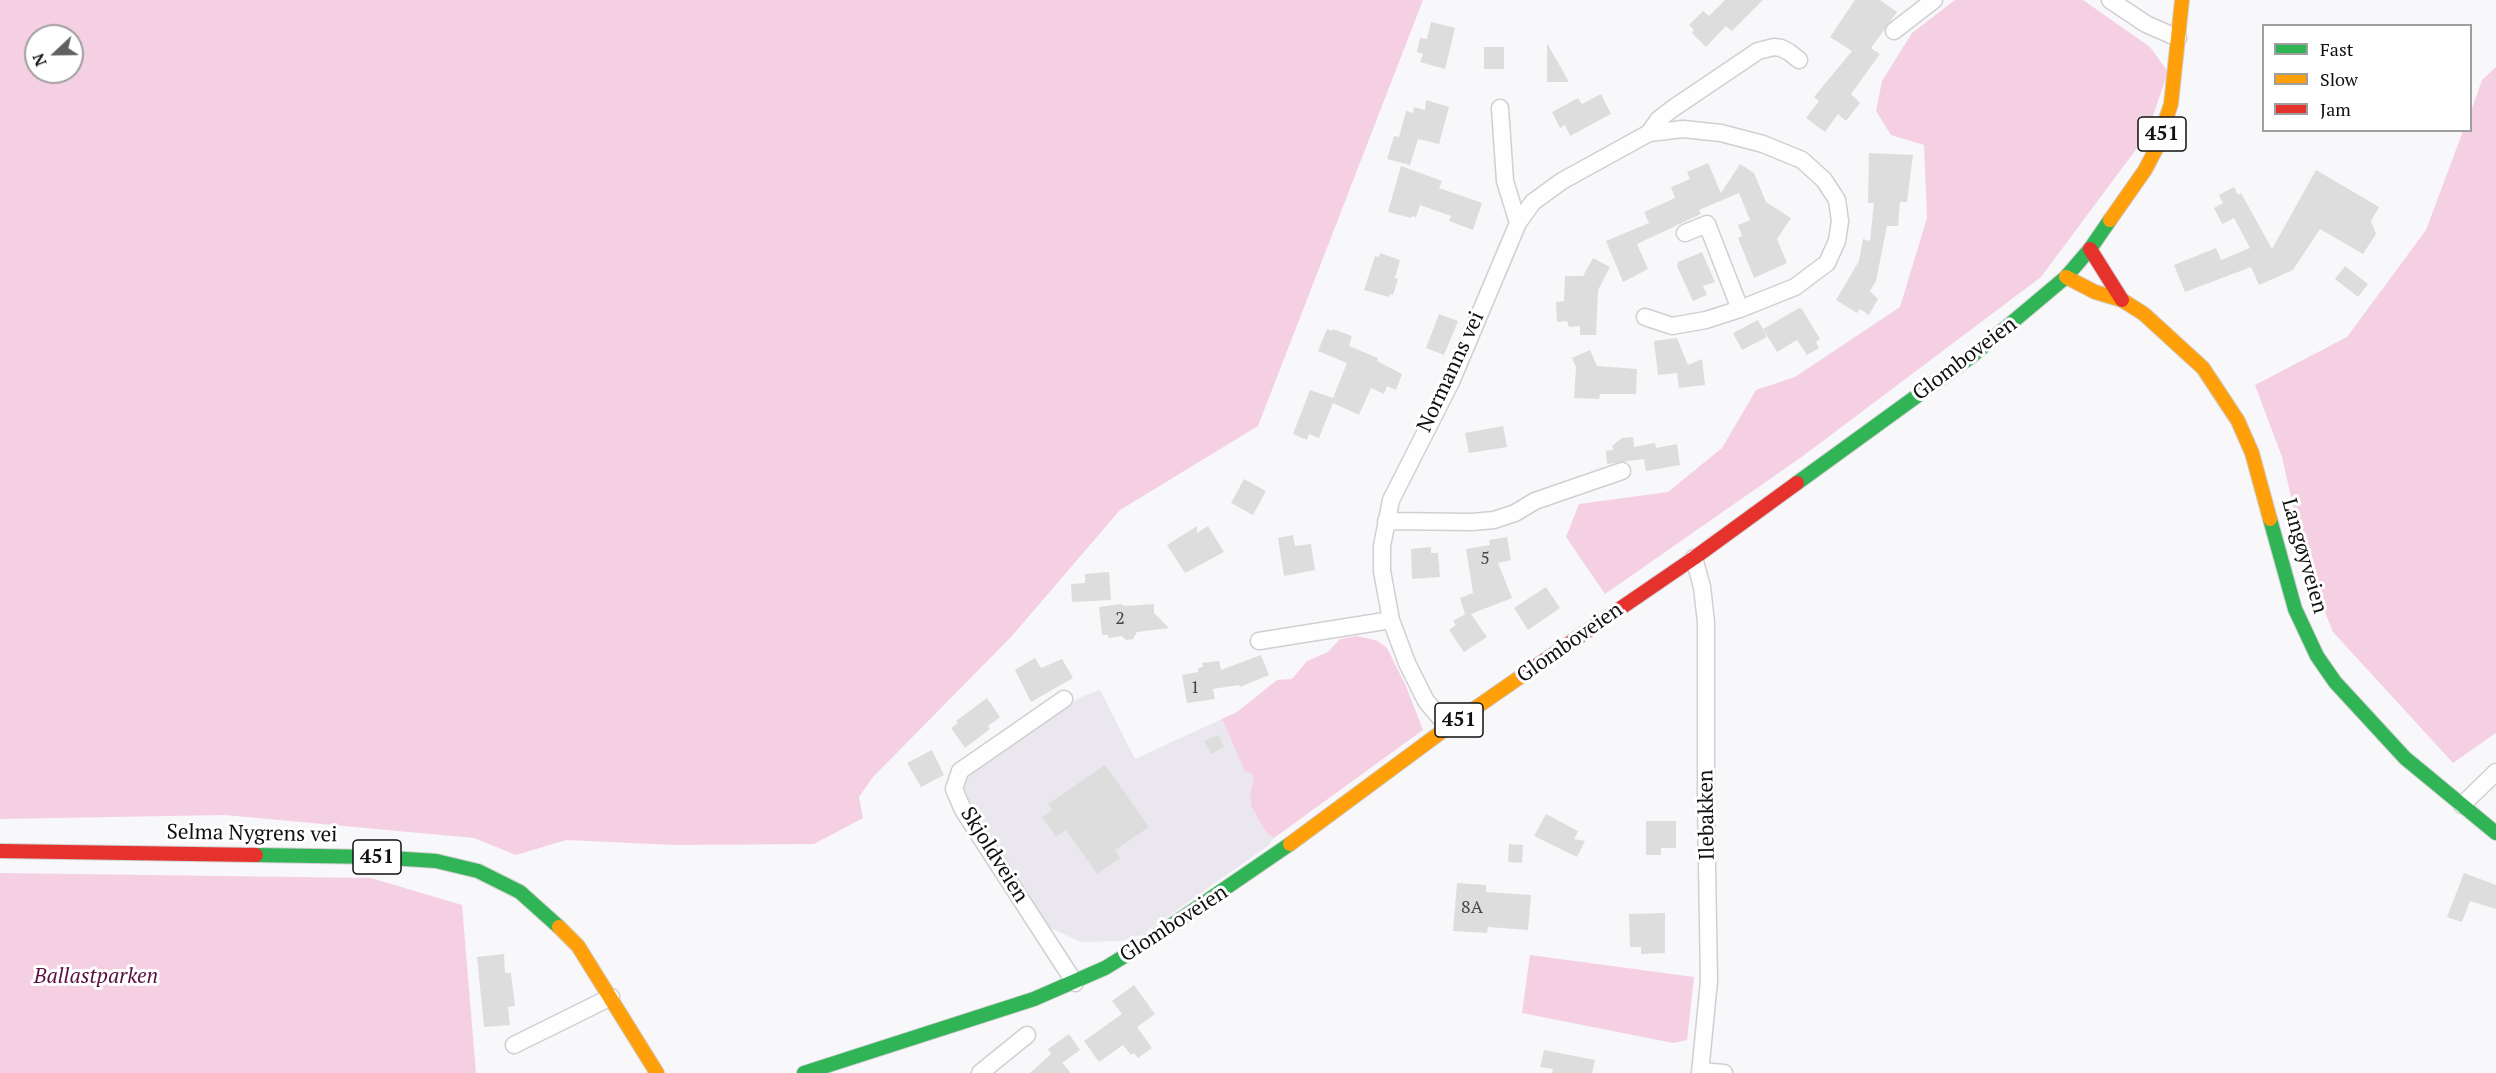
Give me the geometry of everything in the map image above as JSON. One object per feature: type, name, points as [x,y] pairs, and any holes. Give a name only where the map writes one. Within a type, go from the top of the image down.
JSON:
[{"type":"main road","name":"Glomboveien","points":[[804,1073],[1014,1006],[1105,968],[1198,910],[1448,727],[1694,558],[1972,356],[2066,277],[2090,249],[2156,149],[2171,104],[2182,0]]},
{"type":"main road","name":"Langøyveien","points":[[2090,249],[2122,300]]},
{"type":"main road","name":"Langøyveien","points":[[2066,277],[2095,292],[2122,300],[2144,314],[2203,368],[2238,421],[2252,453],[2295,609],[2318,656],[2335,682],[2405,758],[2496,832]]},
{"type":"main road","name":"Selma Nygrens vei","points":[[0,851],[363,857],[436,861],[478,871],[520,892],[552,919],[578,946],[657,1073]]},
{"type":"street","points":[[1894,31],[1934,0]]},
{"type":"street","points":[[2110,0],[2146,24],[2178,39]]},
{"type":"street","name":"Normanns vei","points":[[1649,133],[1658,120],[1672,109],[1758,51],[1774,47],[1781,48],[1798,60]]},
{"type":"street","points":[[1500,108],[1504,181],[1518,223]]},
{"type":"street","name":"Normanns vei","points":[[1448,727],[1426,701],[1407,663],[1391,620],[1382,571],[1382,546],[1391,500],[1451,382],[1518,223],[1533,202],[1562,181],[1649,133],[1683,129],[1721,133],[1763,144],[1802,160],[1824,180],[1837,200],[1840,221],[1837,241],[1827,263],[1795,287],[1706,320],[1672,326],[1645,317]]},
{"type":"street","points":[[1685,232],[1707,224],[1740,309]]},
{"type":"street","points":[[1386,521],[1494,520],[1515,513],[1535,501],[1623,471]]},
{"type":"street","name":"Ilebakken","points":[[1694,558],[1702,587],[1706,622],[1709,981],[1700,1072]]},
{"type":"street","points":[[1259,641],[1391,620]]},
{"type":"street","name":"Skjoldveien","points":[[1064,699],[960,771],[954,789],[963,810],[1075,982]]},
{"type":"street","points":[[2462,805],[2496,772]]},
{"type":"street","points":[[514,1045],[611,997]]},
{"type":"street","points":[[980,1073],[1027,1035]]},
{"type":"street","points":[[1700,1072],[1724,1073]]},
{"type":"shaded area","points":[[1100,690],[1135,759],[1222,719],[1245,772],[1252,773],[1254,779],[1250,793],[1251,806],[1265,831],[1274,838],[1269,845],[1143,934],[1123,941],[1081,942],[1046,926],[975,818],[964,795],[964,783],[966,774],[1081,697]]},
{"type":"green space","points":[[0,0],[1423,0],[1258,426],[1120,510],[1011,637],[873,777],[859,797],[863,818],[814,844],[675,845],[566,840],[516,855],[474,838],[225,815],[0,819]]},
{"type":"green space","points":[[1955,0],[2083,0],[2150,47],[2168,72],[2146,136],[2041,277],[1803,456],[1605,594],[1566,537],[1579,504],[1668,492],[1722,448],[1756,390],[1795,377],[1900,307],[1927,218],[1924,145],[1891,135],[1876,111],[1882,81],[1912,33]]},
{"type":"green space","points":[[2496,67],[2496,733],[2453,763],[2333,632],[2307,568],[2282,457],[2255,385],[2347,337],[2426,230],[2463,132],[2472,132],[2472,108],[2482,80]]},
{"type":"green space","points":[[1357,636],[1378,641],[1387,648],[1406,686],[1423,730],[1274,838],[1265,831],[1251,806],[1250,793],[1254,779],[1252,773],[1245,772],[1222,719],[1237,712],[1277,680],[1292,679],[1307,661],[1328,652],[1340,639]]},
{"type":"green space","name":"Ballastparken","points":[[0,873],[371,878],[462,905],[476,1073],[0,1073]]},
{"type":"green space","points":[[1530,955],[1694,977],[1687,1040],[1673,1043],[1522,1013]]},
{"type":"building","points":[[1725,0],[1763,0],[1732,31],[1726,26],[1706,47],[1692,33],[1694,30],[1689,25],[1703,11],[1709,16]]},
{"type":"building","points":[[1855,0],[1880,0],[1897,12],[1871,48],[1880,54],[1851,94],[1860,103],[1846,121],[1838,114],[1825,132],[1806,118],[1819,101],[1814,97],[1852,51],[1830,37]]},
{"type":"building","points":[[1431,22],[1455,28],[1445,69],[1420,62],[1423,54],[1417,52],[1420,38],[1427,39]]},
{"type":"building","points":[[1547,43],[1569,82],[1547,82]]},
{"type":"building","points":[[1484,47],[1504,47],[1504,69],[1484,69]]},
{"type":"building","points":[[1601,94],[1611,114],[1570,136],[1565,125],[1560,128],[1552,112],[1578,98],[1582,104]]},
{"type":"building","points":[[1426,100],[1449,107],[1439,144],[1418,139],[1410,165],[1387,159],[1394,136],[1399,137],[1406,111],[1413,113],[1414,107],[1425,110]]},
{"type":"building","points":[[1869,153],[1913,155],[1907,202],[1900,202],[1898,226],[1887,226],[1876,281],[1870,291],[1878,299],[1869,315],[1860,309],[1857,313],[1836,300],[1859,261],[1863,239],[1870,241],[1874,203],[1868,203]]},
{"type":"building","points":[[1708,163],[1721,193],[1740,164],[1754,173],[1766,202],[1791,218],[1777,239],[1787,263],[1754,278],[1738,238],[1742,236],[1738,225],[1750,220],[1739,193],[1699,210],[1701,214],[1637,244],[1648,269],[1623,282],[1606,241],[1649,223],[1644,212],[1675,198],[1671,187],[1690,179],[1687,172]]},
{"type":"building","points":[[1401,166],[1442,181],[1439,188],[1482,203],[1473,230],[1449,221],[1451,216],[1420,205],[1416,217],[1411,218],[1388,212]]},
{"type":"building","points":[[2316,170],[2379,207],[2371,221],[2376,234],[2363,254],[2320,229],[2293,270],[2259,285],[2251,267],[2185,292],[2174,265],[2216,248],[2221,260],[2250,248],[2234,218],[2222,224],[2214,208],[2223,203],[2219,195],[2234,187],[2238,195],[2241,193],[2272,249]]},
{"type":"building","points":[[1702,252],[1715,282],[1703,286],[1707,295],[1693,301],[1677,266],[1678,262]]},
{"type":"building","points":[[1380,253],[1400,260],[1395,278],[1398,279],[1393,295],[1390,294],[1389,297],[1364,290],[1375,256],[1379,257]]},
{"type":"building","points":[[1593,258],[1610,267],[1598,290],[1596,335],[1580,335],[1580,326],[1569,327],[1567,321],[1557,322],[1556,302],[1564,301],[1565,276],[1583,276]]},
{"type":"building","points":[[2345,266],[2368,284],[2358,297],[2335,279]]},
{"type":"building","points":[[1799,308],[1802,309],[1820,339],[1816,342],[1819,348],[1807,355],[1797,340],[1777,352],[1763,329]]},
{"type":"building","points":[[1439,314],[1458,321],[1444,355],[1426,348]]},
{"type":"building","points":[[1758,320],[1767,337],[1742,350],[1733,333]]},
{"type":"building","points":[[1327,329],[1352,336],[1349,346],[1378,358],[1377,361],[1402,374],[1396,390],[1387,386],[1384,394],[1371,388],[1359,415],[1333,403],[1319,438],[1309,434],[1307,440],[1293,434],[1310,390],[1333,398],[1347,363],[1318,351]]},
{"type":"building","points":[[1677,338],[1688,365],[1702,359],[1705,385],[1679,388],[1677,373],[1658,375],[1654,341]]},
{"type":"building","points":[[1590,350],[1597,366],[1637,369],[1636,394],[1600,394],[1599,399],[1574,398],[1576,367],[1572,358]]},
{"type":"building","points":[[1503,426],[1507,447],[1469,453],[1465,433]]},
{"type":"building","points":[[1633,437],[1634,447],[1655,443],[1656,448],[1677,444],[1680,465],[1646,471],[1644,459],[1607,464],[1606,451],[1613,450],[1612,446],[1622,438]]},
{"type":"building","points":[[1244,479],[1266,491],[1253,515],[1231,503]]},
{"type":"building","points":[[1197,526],[1197,533],[1208,526],[1224,552],[1185,573],[1167,545]]},
{"type":"building","points":[[1293,535],[1295,546],[1311,544],[1315,570],[1284,576],[1278,538]]},
{"type":"building","points":[[1507,537],[1511,560],[1498,563],[1512,598],[1471,614],[1487,637],[1464,652],[1449,630],[1456,625],[1453,621],[1465,614],[1460,598],[1473,593],[1466,549],[1490,545],[1489,540]]},
{"type":"building","points":[[1431,547],[1431,553],[1438,553],[1440,577],[1412,579],[1411,549]]},
{"type":"building","points":[[1109,572],[1111,600],[1072,602],[1071,584],[1085,583],[1085,574]]},
{"type":"building","points":[[1546,587],[1560,608],[1528,630],[1514,608]]},
{"type":"building","points":[[1120,604],[1125,606],[1154,604],[1154,613],[1169,628],[1137,632],[1133,639],[1126,640],[1122,636],[1108,638],[1108,635],[1102,635],[1099,607]]},
{"type":"building","points":[[1261,655],[1269,675],[1240,687],[1239,685],[1213,689],[1215,699],[1187,703],[1182,675],[1198,672],[1198,668],[1203,667],[1202,663],[1219,661],[1221,670]]},
{"type":"building","points":[[1035,658],[1041,668],[1062,659],[1073,678],[1031,702],[1015,670]]},
{"type":"building","points":[[987,698],[1000,717],[988,726],[990,729],[965,748],[951,728],[958,723],[956,721]]},
{"type":"building","points":[[1218,735],[1224,747],[1211,754],[1204,741]]},
{"type":"building","points":[[932,750],[944,775],[921,787],[907,763]]},
{"type":"building","points":[[1105,765],[1149,827],[1115,850],[1120,858],[1097,874],[1066,830],[1056,837],[1042,817],[1052,810],[1048,804]]},
{"type":"building","points":[[1546,814],[1578,831],[1574,839],[1585,841],[1577,857],[1534,836]]},
{"type":"building","points":[[1646,821],[1676,821],[1676,848],[1661,848],[1661,855],[1646,855]]},
{"type":"building","points":[[1509,844],[1523,845],[1522,863],[1508,862]]},
{"type":"building","points":[[2464,873],[2496,885],[2496,909],[2470,901],[2462,922],[2447,917]]},
{"type":"building","points":[[1457,883],[1486,885],[1486,892],[1531,895],[1528,930],[1488,927],[1487,933],[1453,931]]},
{"type":"building","points":[[1665,913],[1665,953],[1641,954],[1641,947],[1630,947],[1629,914]]},
{"type":"building","points":[[504,954],[505,973],[511,973],[515,1006],[508,1007],[510,1025],[484,1027],[477,957]]},
{"type":"building","points":[[1134,985],[1155,1014],[1137,1027],[1152,1048],[1138,1058],[1134,1053],[1131,1055],[1123,1045],[1099,1062],[1084,1041],[1122,1014],[1112,1001]]},
{"type":"building","points":[[1069,1034],[1080,1050],[1062,1063],[1071,1073],[1030,1073],[1051,1054],[1048,1049]]},
{"type":"building","points":[[1544,1050],[1595,1060],[1592,1073],[1552,1073],[1553,1069],[1540,1067]]},
{"type":"traffic: fast","points":[[1797,483],[1972,356],[2066,277],[2090,249],[2110,220]]},
{"type":"traffic: fast","points":[[2270,519],[2295,609],[2317,656],[2335,682],[2405,758],[2496,833]]},
{"type":"traffic: fast","points":[[804,1073],[1034,999],[1105,968],[1290,844]]},
{"type":"traffic: fast","points":[[256,855],[375,857],[436,861],[478,871],[520,892],[559,927]]},
{"type":"traffic: slow","points":[[2110,220],[2145,170],[2156,149],[2171,104],[2182,0]]},
{"type":"traffic: slow","points":[[2066,277],[2095,292],[2122,300],[2144,314],[2203,368],[2238,421],[2252,453],[2270,519]]},
{"type":"traffic: slow","points":[[1290,844],[1448,727],[1523,675]]},
{"type":"traffic: slow","points":[[559,927],[578,946],[657,1073]]},
{"type":"traffic: jam","points":[[2090,249],[2122,300]]},
{"type":"traffic: jam","points":[[1523,675],[1694,558],[1797,483]]},
{"type":"traffic: jam","points":[[0,851],[256,855]]}]
